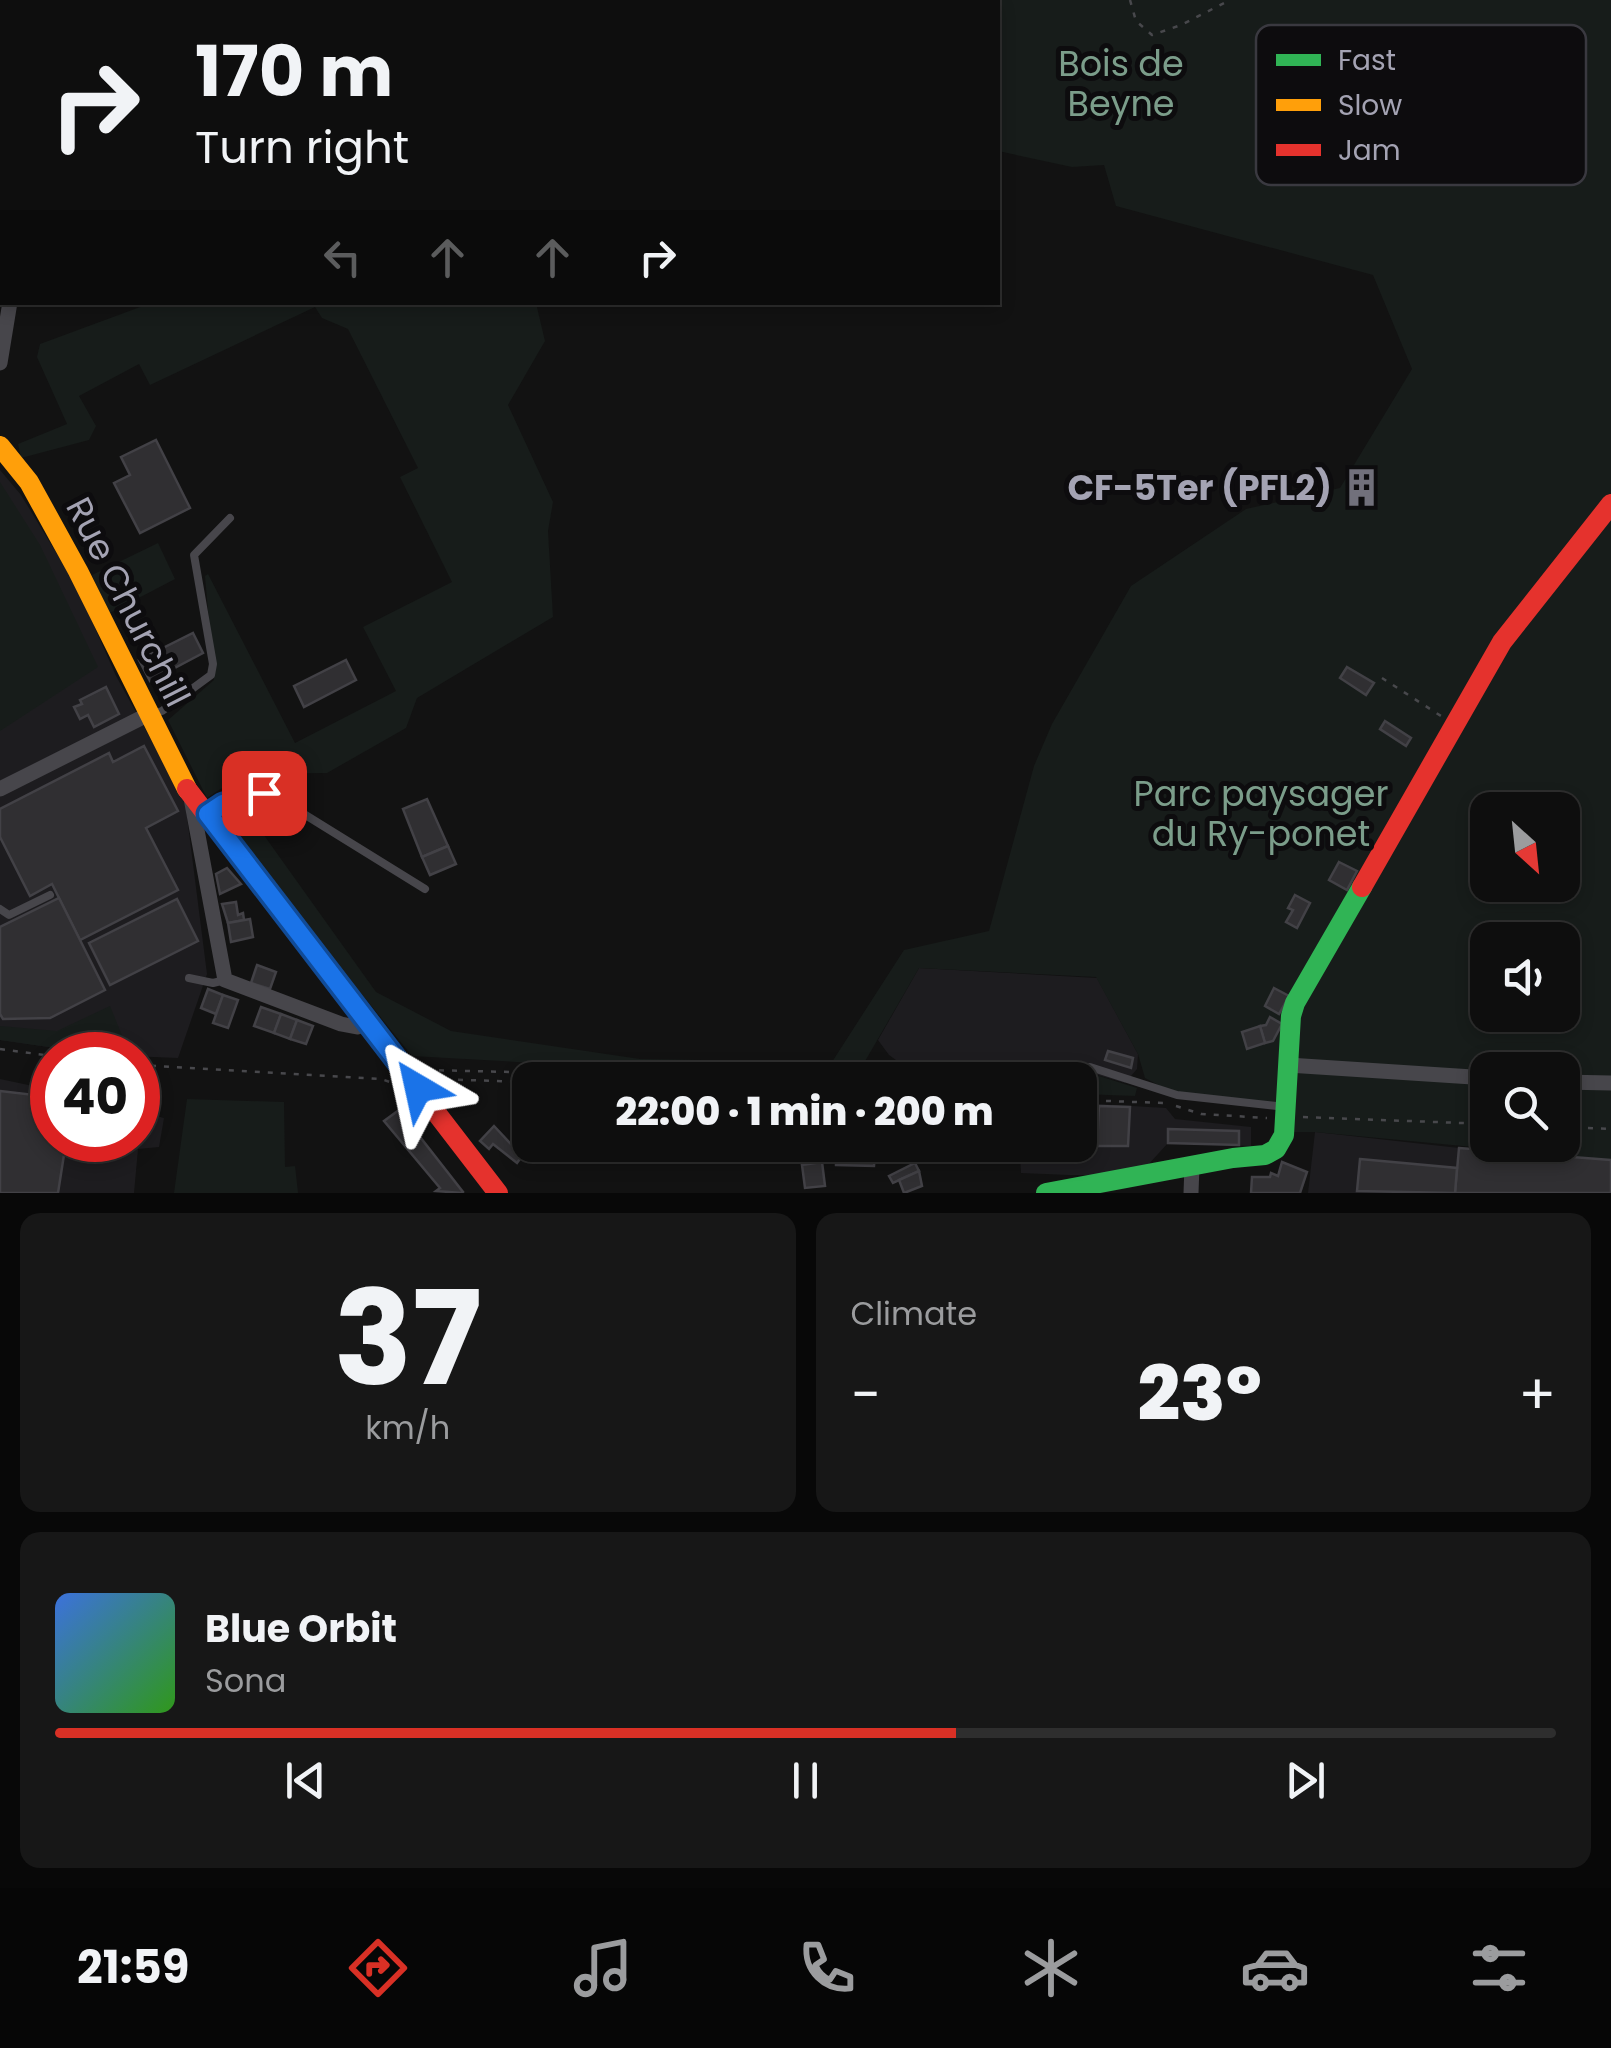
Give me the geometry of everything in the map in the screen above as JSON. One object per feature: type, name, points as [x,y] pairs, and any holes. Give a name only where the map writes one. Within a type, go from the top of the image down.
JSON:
[{"type":"street","points":[[0,363],[10,305]]},
{"type":"street","name":"Rue Churchill","points":[[0,446],[29,482],[190,794],[370,1023],[423,1078],[498,1193]]},
{"type":"street","points":[[1046,1193],[1265,1155],[1276,1149],[1284,1135],[1290,1016],[1295,1003],[1502,642],[1611,504]]},
{"type":"street","points":[[0,789],[150,714]]},
{"type":"street","points":[[190,794],[225,980],[341,1024],[358,1027],[370,1023]]},
{"type":"street","points":[[1288,1064],[1470,1077]]},
{"type":"street","points":[[1580,1082],[1611,1083]]},
{"type":"street","points":[[1190,1193],[1192,1166]]},
{"type":"lane","points":[[150,714],[162,711],[211,675],[214,664],[194,555],[230,518]]},
{"type":"lane","points":[[208,814],[223,804],[264,793],[425,889]]},
{"type":"lane","points":[[0,910],[9,914],[50,895]]},
{"type":"lane","points":[[190,978],[213,983],[225,980]]},
{"type":"lane","points":[[1097,1070],[1177,1095],[1285,1114]]},
{"type":"path","points":[[1130,0],[1136,21],[1152,35],[1230,0]]},
{"type":"path","points":[[1382,678],[1454,725]]},
{"type":"path","points":[[0,1049],[30,1053]]},
{"type":"path","points":[[160,1066],[381,1079]]},
{"type":"path","points":[[423,1078],[512,1075]]},
{"type":"path","points":[[423,1078],[512,1081]]},
{"type":"path","points":[[1097,1101],[1166,1104],[1201,1114],[1285,1114]]},
{"type":"path","points":[[1312,1117],[1470,1123]]},
{"type":"path","points":[[1580,1128],[1611,1129]]},
{"type":"shaded area","points":[[0,470],[21,495],[77,587],[116,676],[185,801],[207,974],[178,1058],[160,1057],[160,1032],[30,1032],[30,1044],[0,1040]]},
{"type":"shaded area","points":[[919,968],[1097,978],[1138,1054],[1137,1069],[1125,1083],[1097,1075],[1097,1062],[899,1062],[878,1040]]},
{"type":"shaded area","points":[[0,1079],[30,1085],[30,1162],[137,1162],[134,1193],[0,1193]]},
{"type":"shaded area","points":[[1097,1104],[1166,1108],[1175,1119],[1251,1127],[1251,1146],[1168,1143],[1147,1166],[1095,1175],[1021,1173],[1020,1162],[1097,1162]]},
{"type":"shaded area","points":[[1315,1132],[1459,1148],[1455,1193],[1308,1193]]},
{"type":"green space","name":"Parc paysager du Ry-ponet","points":[[1000,0],[1611,0],[1611,1160],[1580,1157],[1580,1052],[1470,1052],[1470,1147],[1289,1132],[1285,1108],[1177,1095],[1145,1078],[1138,1054],[1096,977],[919,968],[865,1062],[832,1062],[904,950],[989,931],[1034,766],[1052,724],[1131,586],[1246,509],[1340,488],[1412,369],[1373,275],[1116,206],[1104,165],[1072,167],[1000,151]]},
{"type":"green space","points":[[146,305],[536,305],[545,341],[508,405],[553,502],[548,531],[553,617],[417,698],[406,728],[327,773],[243,774],[207,798],[168,720],[214,680],[205,576],[208,574],[295,743],[396,691],[363,627],[452,582],[400,477],[418,468],[348,329],[322,318],[315,307],[150,385],[139,364],[79,396],[96,426],[89,440],[21,458],[18,444],[67,424],[37,357],[40,344]]},
{"type":"green space","points":[[0,482],[40,545],[98,667],[0,731]]},
{"type":"green space","points":[[158,543],[175,579],[108,614],[92,575]]},
{"type":"green space","name":"Parc paysager du Ry-ponet","points":[[241,803],[376,992],[451,1031],[640,1059],[832,1062],[518,1062],[412,1056],[221,821]]},
{"type":"green space","points":[[110,1006],[121,1032],[30,1032],[30,1044],[0,1040],[0,1026],[57,1031]]},
{"type":"green space","name":"Parc paysager du Ry-ponet","points":[[1097,1075],[1137,1088],[1135,1096],[1097,1095]]},
{"type":"green space","points":[[187,1099],[284,1102],[285,1167],[295,1166],[298,1193],[174,1193]]},
{"type":"building","points":[[156,440],[190,508],[140,533],[114,483],[130,475],[121,457]]},
{"type":"building","points":[[193,633],[203,653],[150,681],[139,660]]},
{"type":"building","points":[[346,660],[356,680],[304,707],[294,686]]},
{"type":"building","points":[[1347,667],[1374,683],[1366,695],[1340,678]]},
{"type":"building","points":[[106,687],[119,714],[94,727],[88,715],[80,719],[74,707]]},
{"type":"building","points":[[1385,721],[1411,738],[1406,746],[1380,729]]},
{"type":"building","points":[[144,746],[178,811],[146,828],[178,890],[80,940],[52,884],[30,896],[0,837],[0,809],[109,753],[113,762]]},
{"type":"building","points":[[427,799],[448,846],[422,857],[403,809]]},
{"type":"building","points":[[448,846],[456,864],[430,875],[422,857]]},
{"type":"building","points":[[1339,862],[1357,871],[1347,890],[1329,880]]},
{"type":"building","points":[[227,868],[241,884],[220,894],[216,874]]},
{"type":"building","points":[[1295,895],[1310,903],[1297,928],[1286,922]]},
{"type":"building","points":[[59,898],[105,990],[50,1018],[3,1019],[0,927]]},
{"type":"building","points":[[177,899],[198,941],[110,985],[89,943]]},
{"type":"building","points":[[236,902],[238,915],[243,913],[244,920],[228,923],[222,904]]},
{"type":"building","points":[[250,919],[253,937],[231,942],[228,923]]},
{"type":"building","points":[[257,965],[276,972],[270,989],[251,983]]},
{"type":"building","points":[[1274,988],[1289,996],[1279,1014],[1265,1006]]},
{"type":"building","points":[[208,989],[223,995],[216,1014],[201,1008]]},
{"type":"building","points":[[223,995],[238,1000],[228,1028],[213,1023]]},
{"type":"building","points":[[261,1007],[281,1014],[274,1033],[254,1026]]},
{"type":"building","points":[[281,1014],[297,1020],[290,1039],[274,1033]]},
{"type":"building","points":[[1270,1017],[1282,1024],[1273,1041],[1265,1043],[1260,1026],[1266,1025]]},
{"type":"building","points":[[297,1020],[313,1026],[306,1044],[290,1039]]},
{"type":"building","points":[[1260,1026],[1265,1043],[1247,1049],[1242,1032]]},
{"type":"building","points":[[1108,1051],[1133,1058],[1131,1068],[1105,1060]]},
{"type":"building","points":[[0,1091],[30,1094],[30,1162],[63,1162],[58,1193],[0,1193]]},
{"type":"building","points":[[1099,1106],[1130,1107],[1128,1146],[1097,1146]]},
{"type":"building","points":[[399,1110],[462,1193],[436,1191],[440,1188],[384,1121]]},
{"type":"building","points":[[494,1126],[512,1145],[512,1159],[493,1144],[489,1149],[480,1141]]},
{"type":"building","points":[[1168,1129],[1239,1131],[1239,1145],[1168,1143]]},
{"type":"building","points":[[1459,1148],[1470,1149],[1470,1162],[1611,1160],[1611,1193],[1455,1193]]},
{"type":"building","points":[[1360,1159],[1457,1168],[1455,1193],[1357,1191]]},
{"type":"building","points":[[822,1162],[825,1186],[805,1188],[802,1165]]},
{"type":"building","points":[[836,1162],[874,1162],[874,1166]]},
{"type":"building","points":[[1282,1162],[1307,1172],[1300,1193],[1251,1193],[1252,1177],[1270,1177],[1271,1173],[1278,1176]]},
{"type":"building","points":[[915,1163],[919,1171],[893,1183],[889,1176]]},
{"type":"building","points":[[919,1171],[922,1186],[904,1193],[899,1180]]},
{"type":"traffic: fast","points":[[1046,1193],[1265,1155],[1276,1149],[1284,1135],[1295,1003],[1362,887]]},
{"type":"traffic: slow","points":[[0,446],[29,482],[78,571],[187,789]]},
{"type":"traffic: jam","points":[[1362,887],[1502,642],[1611,504]]},
{"type":"traffic: jam","points":[[187,789],[498,1193]]},
{"type":"place","name":"CF-5Ter (PFL2)","points":[[1362,488]]},
{"type":"route","points":[[264,793],[223,804],[208,814],[418,1088]]},
{"type":"park label","name":"Bois de Beyne","points":[[1121,84]]}]
